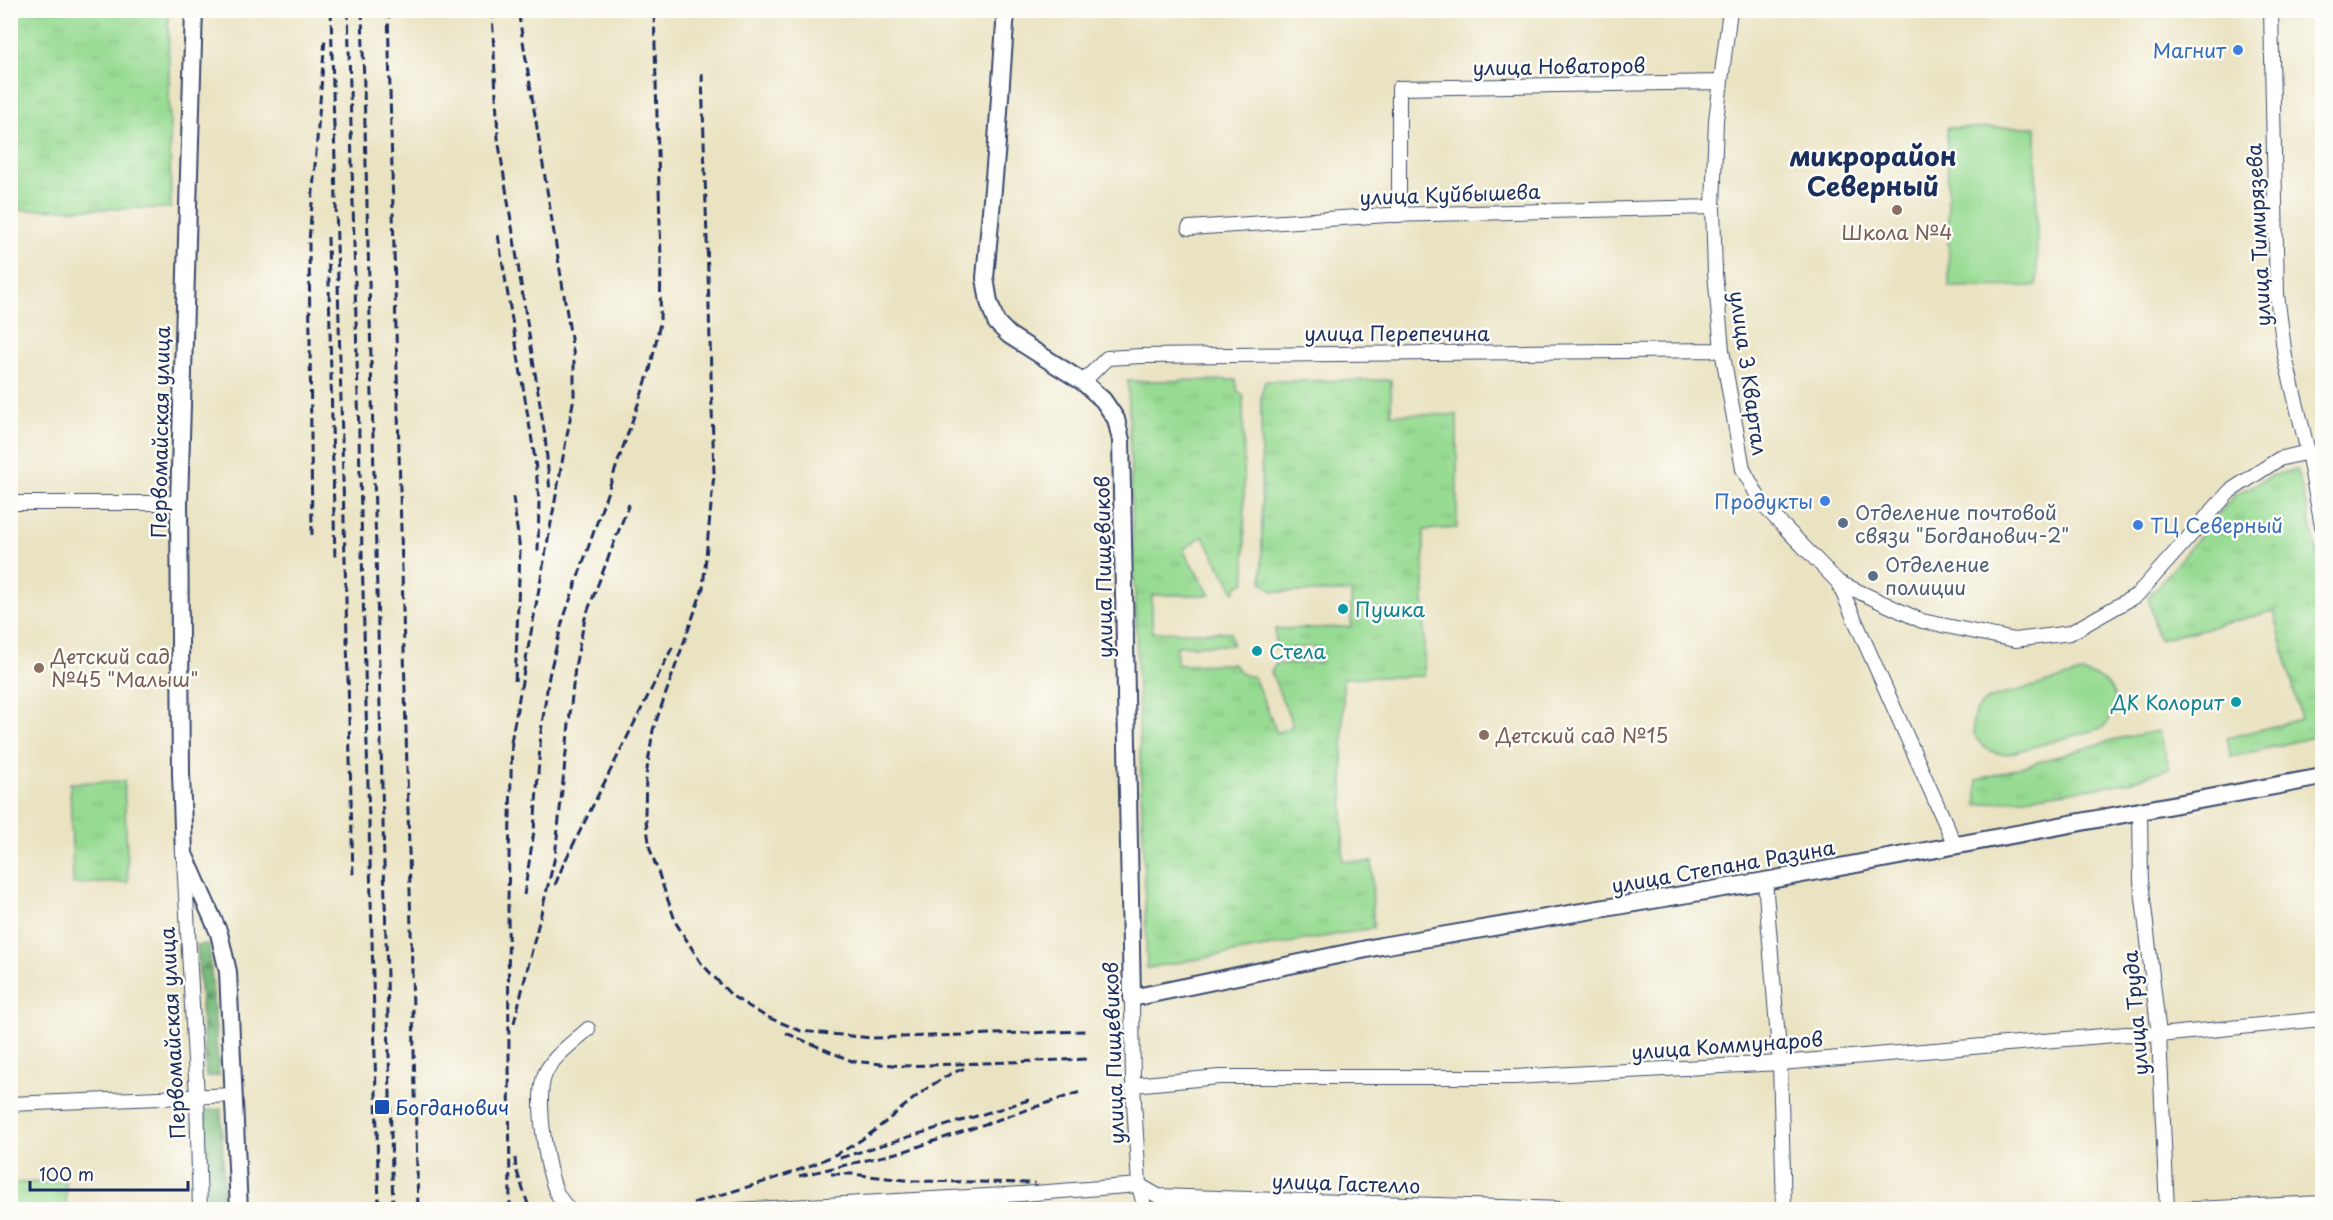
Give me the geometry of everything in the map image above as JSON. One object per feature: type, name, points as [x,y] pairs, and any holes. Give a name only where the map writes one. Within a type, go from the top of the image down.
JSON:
[{"type":"main road","name":"Первомайская улица","points":[[194,10],[179,503],[180,755],[184,854],[219,933],[228,972],[239,1209]]},
{"type":"main road","name":"улица Пищевиков","points":[[1006,10],[986,286],[996,322],[1009,335],[1083,382],[1103,400],[1116,419],[1121,440],[1132,998]]},
{"type":"main road","name":"улица Степана Разина","points":[[1132,998],[1381,946],[1765,881],[1955,844],[2140,813],[2322,777]]},
{"type":"street","name":"улица 3 Квартал","points":[[1730,10],[1720,82],[1713,207],[1715,273],[1722,351],[1739,451],[1743,469],[1762,504],[1838,582]]},
{"type":"street","name":"улица Тимирязева","points":[[2271,10],[2277,295],[2285,357],[2308,452],[2322,526]]},
{"type":"street","name":"улица Новаторов","points":[[1399,214],[1399,88],[1720,82]]},
{"type":"street","name":"улица Куйбышева","points":[[1189,228],[1399,214],[1713,207]]},
{"type":"street","name":"улица Перепечина","points":[[1083,382],[1107,358],[1141,356],[1722,351]]},
{"type":"street","points":[[1838,582],[1922,621],[2015,640],[2070,633],[2137,595],[2230,490],[2279,459],[2308,452]]},
{"type":"street","points":[[10,503],[179,503]]},
{"type":"street","points":[[1838,582],[1955,844]]},
{"type":"street","name":"улица Труда","points":[[2140,813],[2141,881],[2159,1035],[2167,1209]]},
{"type":"street","name":"Первомайская улица","points":[[184,854],[197,1097],[200,1209]]},
{"type":"street","points":[[1765,881],[1780,1063],[1784,1209]]},
{"type":"street","name":"улица Пищевиков","points":[[1132,998],[1133,1085],[1139,1185],[1145,1209]]},
{"type":"street","name":"улица Коммунаров","points":[[1133,1085],[1218,1077],[1514,1077],[1780,1063],[2103,1036],[2159,1035],[2322,1019]]},
{"type":"street","points":[[569,1209],[556,1193],[548,1164],[542,1110],[543,1079],[554,1060],[588,1029]]},
{"type":"street","points":[[10,1104],[234,1095]]},
{"type":"street","points":[[737,1209],[1022,1194],[1139,1185]]},
{"type":"street","name":"улица Гастелло","points":[[1139,1185],[1158,1196],[1591,1209]]},
{"type":"street","points":[[2174,1209],[2322,1203]]},
{"type":"green space","points":[[10,11],[168,11],[171,208],[11,210]]},
{"type":"green space","points":[[2036,127],[2037,286],[1949,287],[1947,128]]},
{"type":"green space","points":[[1236,380],[1237,390],[1243,395],[1245,582],[1238,585],[1234,592],[1203,536],[1183,550],[1210,595],[1152,595],[1152,632],[1231,632],[1232,645],[1177,646],[1177,665],[1233,664],[1244,675],[1254,677],[1277,733],[1293,726],[1271,672],[1276,664],[1320,663],[1320,647],[1276,648],[1275,629],[1351,627],[1351,592],[1274,592],[1262,582],[1261,396],[1265,381],[1391,380],[1391,414],[1457,415],[1457,528],[1424,530],[1424,676],[1343,678],[1343,861],[1372,862],[1373,928],[1147,968],[1128,381]]},
{"type":"green space","points":[[2297,469],[2322,572],[2322,735],[2231,757],[2227,738],[2301,719],[2274,611],[2159,640],[2148,597],[2234,496],[2271,476]]},
{"type":"green space","points":[[2081,673],[2101,680],[2113,693],[2114,710],[2102,728],[2007,754],[1985,748],[1978,741],[1973,723],[1975,713],[1991,698]]},
{"type":"green space","points":[[2158,731],[2170,768],[2126,783],[1977,805],[1977,780],[2116,739]]},
{"type":"green space","points":[[124,781],[128,882],[73,884],[70,783]]},
{"type":"green space","points":[[209,944],[219,1076],[206,1077],[197,945]]},
{"type":"green space","points":[[221,1109],[225,1209],[207,1209],[203,1111]]},
{"type":"green space","points":[[66,1182],[66,1209],[11,1209],[11,1183]]},
{"type":"railway","points":[[331,10],[334,129]]},
{"type":"railway","points":[[348,10],[379,1210]]},
{"type":"railway","points":[[362,10],[393,1210]]},
{"type":"railway","points":[[388,10],[418,1210]]},
{"type":"railway","points":[[492,10],[498,138],[545,436],[550,492]]},
{"type":"railway","points":[[511,742],[574,397],[574,357],[518,10]]},
{"type":"railway","points":[[524,895],[534,831],[541,732],[549,676],[562,623],[650,370],[660,323],[661,259],[654,10]]},
{"type":"railway","points":[[312,535],[309,242],[325,38]]},
{"type":"railway","points":[[702,73],[714,474],[703,588],[653,730],[646,776],[645,814],[650,849],[676,923],[701,963],[732,996],[765,1016],[801,1031],[871,1038],[1085,1031]]},
{"type":"railway","points":[[334,123],[353,877]]},
{"type":"railway","points":[[498,235],[535,459],[539,501],[538,552]]},
{"type":"railway","points":[[328,237],[335,561]]},
{"type":"railway","points":[[513,497],[520,551],[515,685]]},
{"type":"railway","points":[[514,1023],[555,857],[575,667],[585,618],[629,504]]},
{"type":"railway","points":[[555,885],[673,646]]},
{"type":"railway","points":[[510,1210],[508,899],[512,736]]},
{"type":"railway","points":[[786,1033],[852,1061],[902,1066],[1089,1059]]},
{"type":"railway","points":[[693,1203],[772,1179],[830,1157],[863,1139],[934,1084],[965,1068]]},
{"type":"railway","points":[[799,1176],[905,1151],[1083,1091]]},
{"type":"railway","points":[[840,1158],[1029,1100]]},
{"type":"railway","points":[[515,1158],[516,1169],[530,1210]]},
{"type":"railway","points":[[831,1174],[914,1181],[1035,1183]]},
{"type":"place","name":"Магнит","points":[[2238,50]]},
{"type":"place","name":"Школа №4","points":[[1897,210]]},
{"type":"place","name":"Продукты","points":[[1825,501]]},
{"type":"place","name":"Отделение почтовой связи \"Богданович-2\"","points":[[1843,523]]},
{"type":"place","name":"ТЦ Северный","points":[[2138,525]]},
{"type":"place","name":"Отделение полиции","points":[[1873,576]]},
{"type":"place","name":"Пушка","points":[[1343,609]]},
{"type":"place","name":"Стела","points":[[1257,651]]},
{"type":"place","name":"Детский сад №45 \"Малыш\"","points":[[39,668]]},
{"type":"place","name":"ДК Колорит","points":[[2236,702]]},
{"type":"place","name":"Детский сад №15","points":[[1484,735]]},
{"type":"place","name":"Богданович","points":[[382,1107]]},
{"type":"district","name":"микрорайон Северный","points":[[1873,170]]}]
